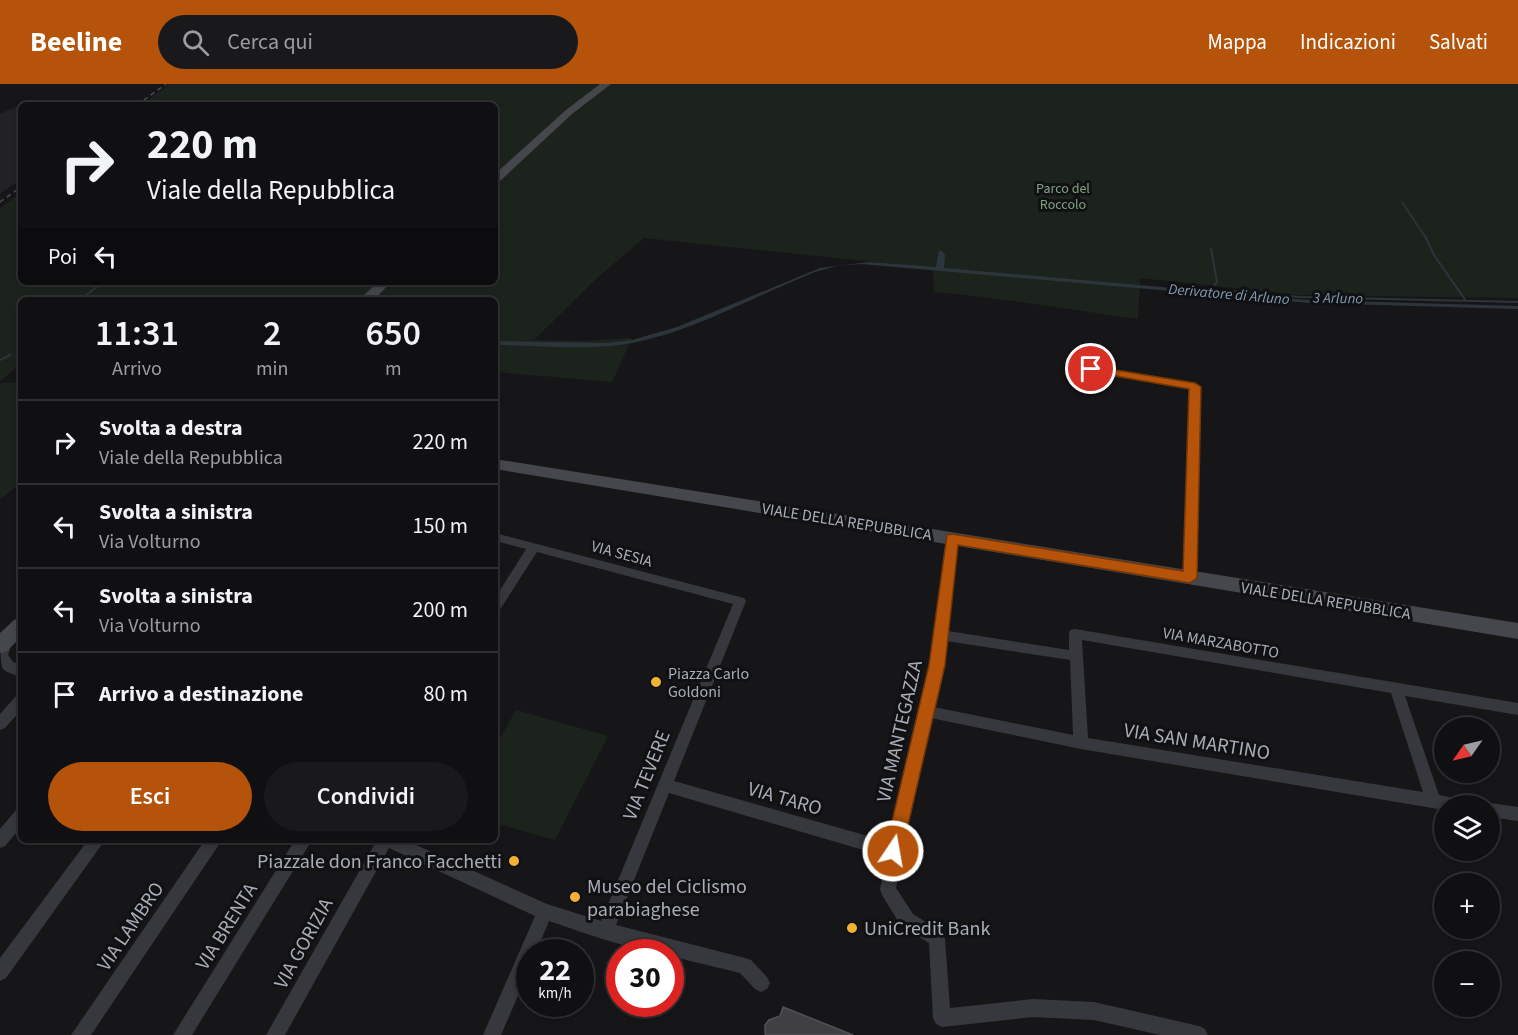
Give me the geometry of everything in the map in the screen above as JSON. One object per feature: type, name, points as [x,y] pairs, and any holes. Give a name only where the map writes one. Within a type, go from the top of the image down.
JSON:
[{"type":"street","points":[[498,177],[569,112],[606,84]]},
{"type":"street","points":[[369,297],[382,285]]},
{"type":"street","points":[[1091,369],[1195,387],[1190,578]]},
{"type":"street","name":"VIALE DELLA REPUBBLICA","points":[[498,464],[1518,631]]},
{"type":"street","name":"VIA SESIA","points":[[498,538],[740,601]]},
{"type":"street","name":"VIA MANTEGAZZA","points":[[952,539],[937,665],[893,851],[888,889],[907,920],[937,939],[942,1018],[1033,1008],[1094,1011],[1170,1032]]},
{"type":"street","points":[[498,603],[534,547]]},
{"type":"street","name":"VIA TEVERE","points":[[605,931],[740,601]]},
{"type":"street","points":[[18,618],[7,635],[1,651],[1,656],[8,666],[18,670]]},
{"type":"street","name":"VIA MARZABOTTO","points":[[1076,656],[1075,634],[1518,709]]},
{"type":"street","points":[[940,635],[1076,656],[1081,743]]},
{"type":"street","points":[[0,673],[18,671]]},
{"type":"street","points":[[1396,688],[1433,801]]},
{"type":"street","points":[[0,724],[18,703]]},
{"type":"street","name":"VIA SAN MARTINO","points":[[925,711],[1081,743],[1433,801]]},
{"type":"street","name":"VIA TARO","points":[[664,785],[893,851]]},
{"type":"street","points":[[1500,811],[1518,814]]},
{"type":"street","points":[[0,841],[18,819]]},
{"type":"street","points":[[0,972],[95,843]]},
{"type":"street","name":"VIA LAMBRO","points":[[80,1035],[212,843]]},
{"type":"street","name":"VIA BRENTA","points":[[182,1035],[302,843]]},
{"type":"street","name":"VIA GORIZIA","points":[[275,1035],[384,843]]},
{"type":"street","points":[[393,843],[545,912],[605,931],[746,966],[761,983]]},
{"type":"street","points":[[492,1035],[545,912]]},
{"type":"street","points":[[1170,1032],[1199,1035]]},
{"type":"shaded area","points":[[18,107],[18,181],[0,194],[0,114]]},
{"type":"green space","name":"Parco del Roccolo","points":[[169,84],[1518,84],[1518,298],[1299,295],[1140,278],[1138,319],[934,292],[933,268],[644,238],[597,278],[534,340],[580,341],[632,338],[612,382],[498,372],[498,297],[18,297],[18,366],[0,381],[0,208],[18,195],[18,285],[498,285],[498,102],[146,102]]},
{"type":"green space","points":[[0,383],[18,383],[18,485],[0,500]]},
{"type":"green space","points":[[516,710],[608,736],[555,840],[498,824],[498,742]]},
{"type":"water","name":"Derivatore di Arluno","points":[[939,251],[942,251],[945,255],[944,268],[1308,300],[1518,306],[1518,309],[1309,303],[861,264],[837,266],[815,272],[702,322],[632,343],[582,347],[498,345],[498,341],[608,343],[632,340],[677,327],[820,268],[869,262],[936,267]]},
{"type":"building","points":[[783,1007],[853,1035],[766,1035],[765,1025],[769,1020],[780,1016]]},
{"type":"waterway","name":"3 Arluno","points":[[1402,202],[1426,238]]},
{"type":"waterway","name":"3 Arluno","points":[[1426,238],[1434,255],[1466,301]]},
{"type":"waterway","name":"3 Arluno","points":[[1211,249],[1217,282],[1212,288]]},
{"type":"waterway","points":[[84,297],[99,285]]},
{"type":"waterway","name":"3 Arluno","points":[[1199,288],[1300,297],[1466,301]]},
{"type":"waterway","name":"3 Arluno","points":[[1466,301],[1518,302]]},
{"type":"waterway","points":[[0,360],[10,355]]},
{"type":"railway","points":[[141,102],[166,84]]},
{"type":"railway","points":[[0,202],[18,189]]},
{"type":"place","name":"Piazza Carlo Goldoni","points":[[656,682]]},
{"type":"place","name":"Piazzale don Franco Facchetti","points":[[514,861]]},
{"type":"place","name":"Museo del Ciclismo parabiaghese","points":[[575,897]]},
{"type":"place","name":"UniCredit Bank","points":[[852,928]]},
{"type":"route","points":[[893,851],[937,665],[952,539],[1190,578],[1195,387],[1091,369]]}]
